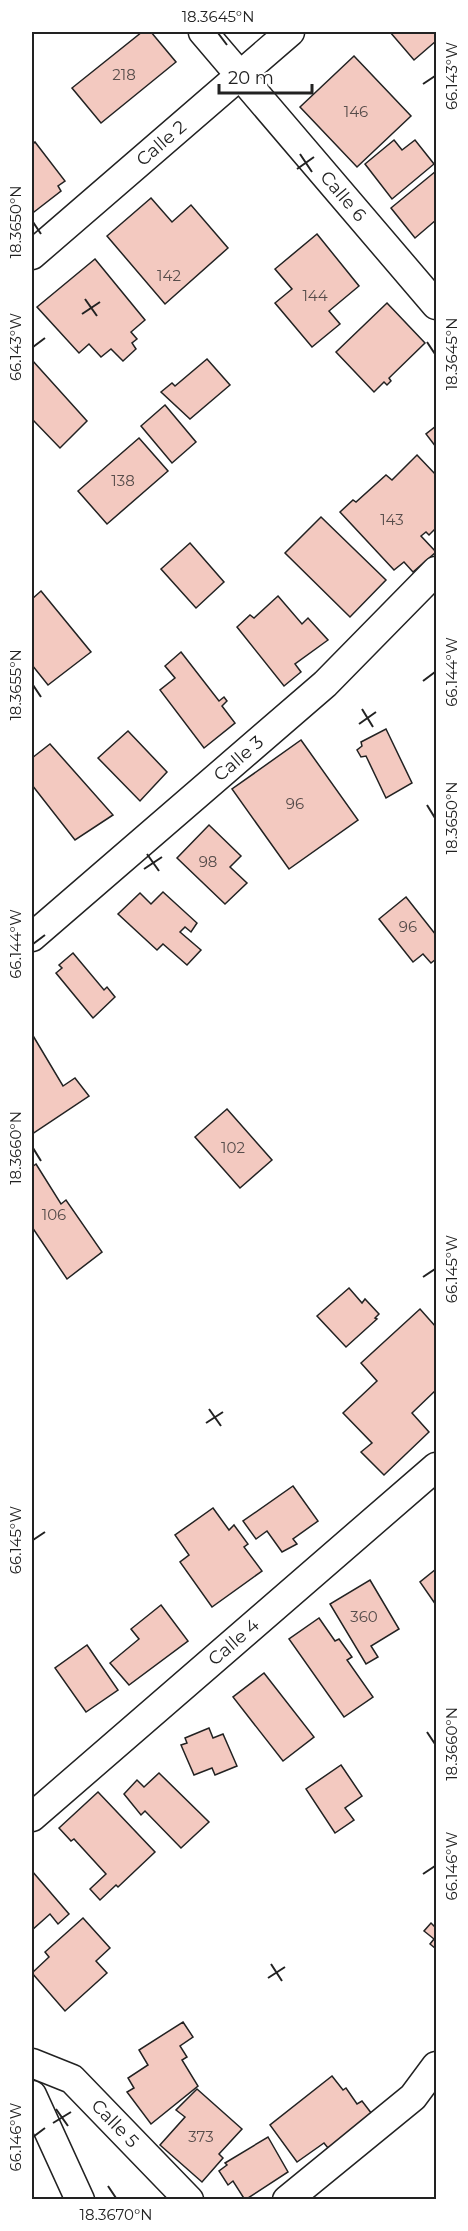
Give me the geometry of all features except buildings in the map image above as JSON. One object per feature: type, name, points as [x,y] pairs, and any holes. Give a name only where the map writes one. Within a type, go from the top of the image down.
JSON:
[{"type":"street","name":"Calle 6","points":[[203,32],[436,305]]},
{"type":"street","name":"Calle 2","points":[[32,255],[290,32]]},
{"type":"street","name":"Calle 3","points":[[32,937],[325,684],[436,571]]},
{"type":"street","name":"Calle 4","points":[[32,1817],[436,1467]]},
{"type":"street","name":"Calle 5","points":[[32,2063],[72,2079],[189,2199]]},
{"type":"street","points":[[287,2199],[413,2097],[436,2066]]},
{"type":"street","points":[[32,2094],[80,2199]]}]
